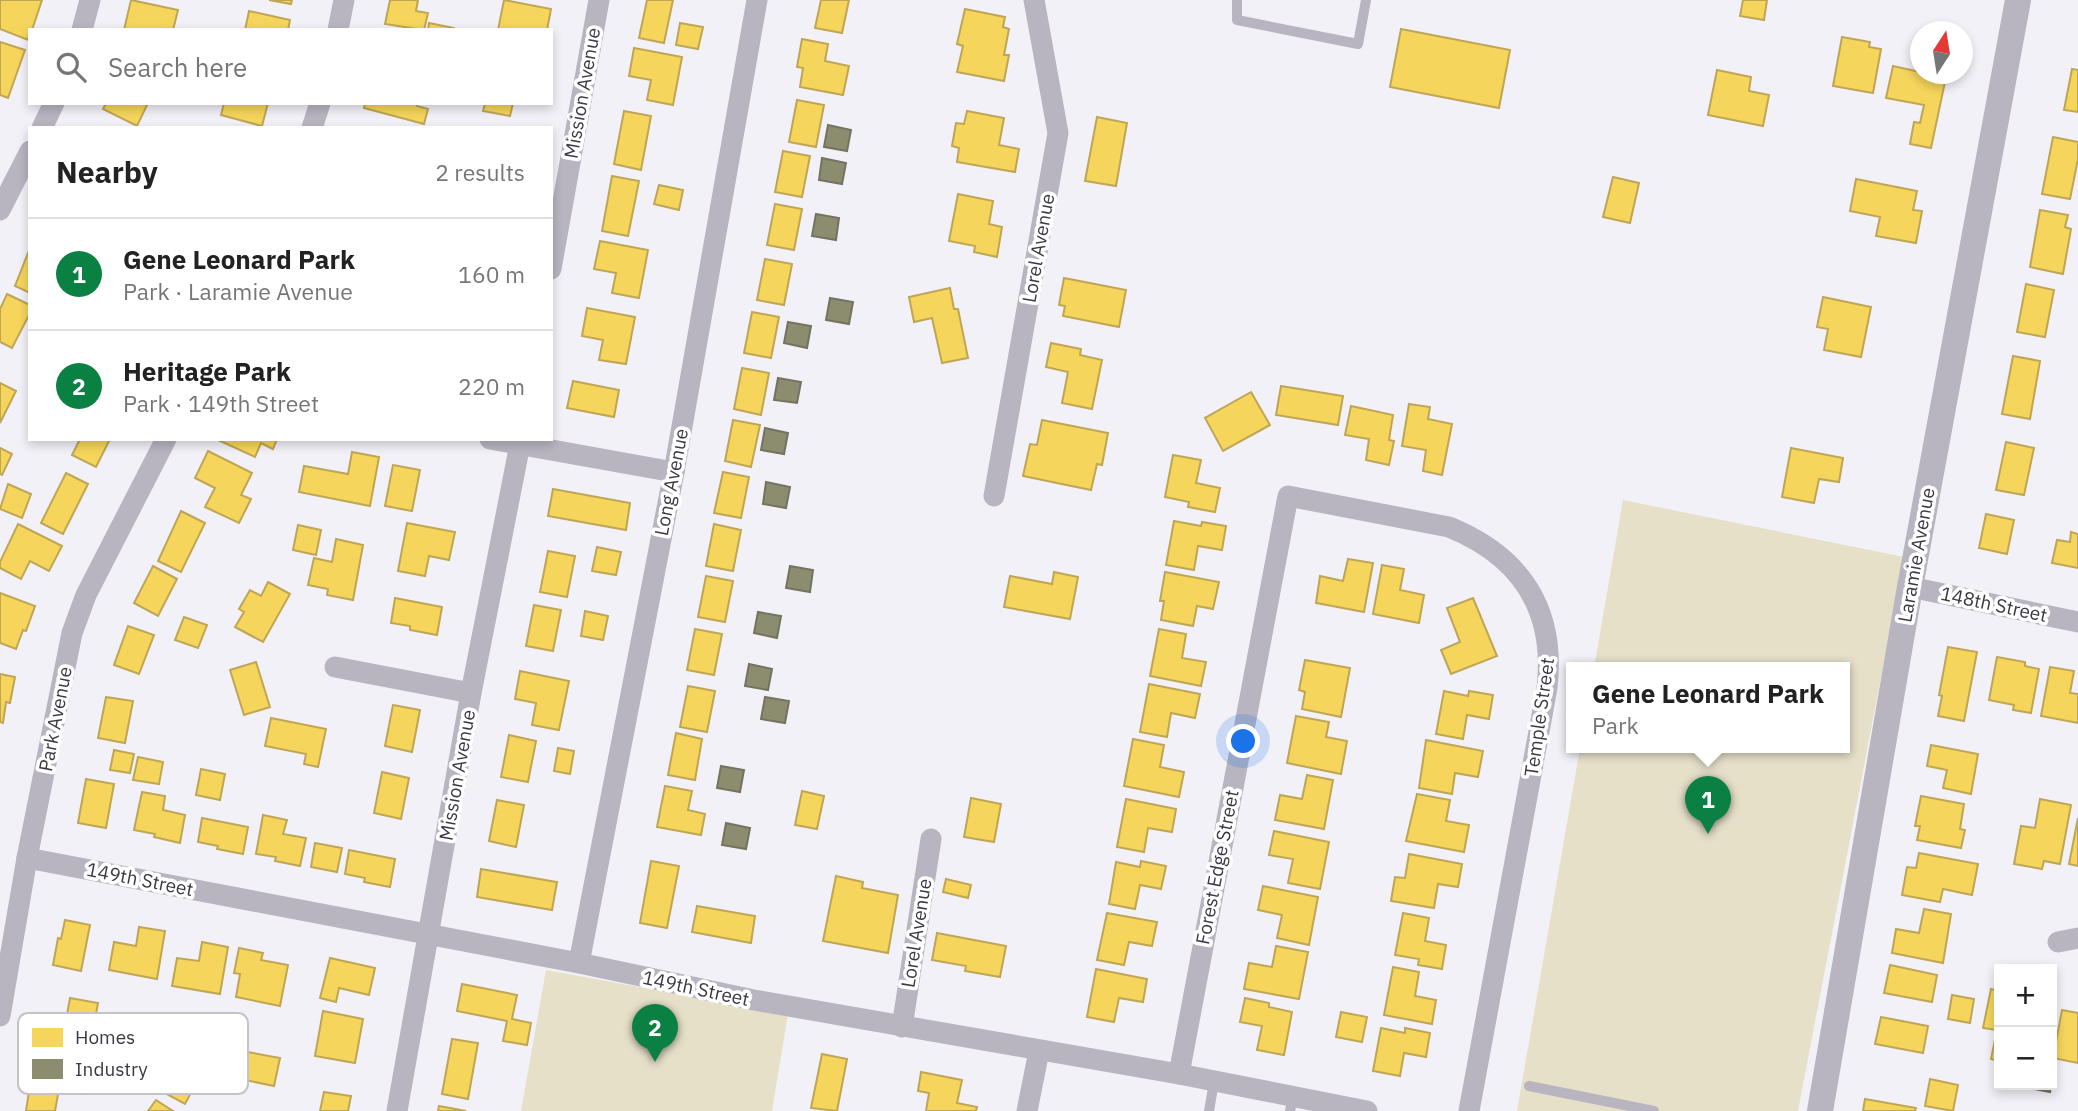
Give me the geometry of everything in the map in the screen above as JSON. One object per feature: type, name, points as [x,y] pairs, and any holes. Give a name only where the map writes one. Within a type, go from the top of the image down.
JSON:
[{"type":"street","points":[[83,28],[90,0]]},
{"type":"street","points":[[338,28],[344,0]]},
{"type":"street","name":"Mission Avenue","points":[[553,257],[599,0]]},
{"type":"street","name":"Long Avenue","points":[[579,963],[674,472],[757,0]]},
{"type":"street","name":"Lorel Avenue","points":[[994,496],[1058,133],[1034,0]]},
{"type":"street","name":"Laramie Avenue","points":[[1820,1111],[1910,587],[2018,0]]},
{"type":"street","points":[[43,126],[53,105]]},
{"type":"street","points":[[313,126],[319,105]]},
{"type":"street","points":[[0,209],[28,155]]},
{"type":"street","name":"Park Avenue","points":[[0,1016],[27,858],[72,633],[86,595],[165,441]]},
{"type":"street","points":[[520,442],[674,472]]},
{"type":"street","name":"Mission Avenue","points":[[397,1111],[471,693],[520,442]]},
{"type":"street","name":"Forest Edge Street","points":[[1178,1074],[1288,496]]},
{"type":"street","name":"Temple Street","points":[[1288,496],[1449,527],[1468,534],[1492,548],[1514,570],[1531,591],[1540,612],[1548,641],[1550,662],[1547,688],[1469,1111]]},
{"type":"street","name":"148th Street","points":[[1910,587],[2078,622]]},
{"type":"street","points":[[335,667],[471,693]]},
{"type":"street","name":"Lorel Avenue","points":[[902,1027],[931,839]]},
{"type":"street","name":"149th Street","points":[[27,858],[579,963],[754,1000],[1178,1074],[1291,1104],[1367,1111]]},
{"type":"street","points":[[1027,1111],[1039,1051]]},
{"type":"lane","points":[[1237,0],[1237,20],[1358,44],[1366,0]]},
{"type":"lane","points":[[1209,1111],[1214,1082]]},
{"type":"lane","points":[[1528,1086],[1654,1111]]},
{"type":"shaded area","points":[[1623,500],[1904,557],[1798,1111],[1517,1111],[1579,753],[1850,753],[1850,662],[1595,662]]},
{"type":"shaded area","points":[[546,970],[788,1014],[772,1111],[521,1111]]},
{"type":"building: Homes","points":[[0,0],[42,0],[33,28],[28,28],[28,40],[0,29]]},
{"type":"building: Homes","points":[[131,0],[178,10],[174,28],[124,28]]},
{"type":"building: Homes","points":[[269,0],[292,0],[291,4]]},
{"type":"building: Homes","points":[[390,0],[418,0],[416,11],[428,13],[424,28],[385,24]]},
{"type":"building: Homes","points":[[504,0],[551,9],[547,28],[498,28]]},
{"type":"building: Homes","points":[[647,0],[673,0],[664,43],[639,38]]},
{"type":"building: Homes","points":[[821,0],[849,0],[842,33],[815,28]]},
{"type":"building: Homes","points":[[1743,0],[1767,0],[1764,20],[1740,16]]},
{"type":"building: Homes","points":[[965,9],[1005,17],[1003,27],[1009,29],[1004,55],[1009,55],[1004,81],[957,72],[963,46],[957,44]]},
{"type":"building: Homes","points":[[249,11],[290,20],[288,28],[245,28]]},
{"type":"building: Homes","points":[[429,23],[454,28],[428,28]]},
{"type":"building: Homes","points":[[680,23],[703,27],[698,49],[676,45]]},
{"type":"building: Homes","points":[[1401,29],[1510,50],[1499,108],[1390,87]]},
{"type":"building: Homes","points":[[1842,37],[1870,42],[1869,47],[1881,49],[1873,93],[1833,86]]},
{"type":"building: Homes","points":[[802,39],[828,44],[825,61],[849,66],[843,95],[800,87],[803,68],[797,67]]},
{"type":"building: Homes","points":[[0,42],[25,50],[8,98],[0,95]]},
{"type":"building: Homes","points":[[634,48],[682,57],[673,105],[647,100],[651,80],[629,76]]},
{"type":"building: Homes","points":[[1893,66],[1910,70],[1910,84],[1945,84],[1931,148],[1910,144],[1914,122],[1920,123],[1924,105],[1886,98]]},
{"type":"building: Homes","points":[[2072,69],[2078,70],[2078,112],[2064,110]]},
{"type":"building: Homes","points":[[1717,70],[1751,77],[1749,91],[1769,95],[1763,126],[1708,115]]},
{"type":"building: Homes","points":[[797,100],[824,105],[816,147],[789,142]]},
{"type":"building: Homes","points":[[105,105],[147,105],[137,126],[103,109]]},
{"type":"building: Homes","points":[[224,105],[267,105],[262,126],[221,115]]},
{"type":"building: Homes","points":[[365,105],[417,105],[428,109],[424,124],[364,108]]},
{"type":"building: Homes","points":[[484,105],[513,105],[510,116],[483,111]]},
{"type":"building: Homes","points":[[624,111],[651,116],[641,170],[614,164]]},
{"type":"building: Homes","points":[[967,111],[1004,118],[999,145],[1019,149],[1015,172],[957,162],[959,148],[952,146],[956,123],[964,124]]},
{"type":"building: Homes","points":[[1097,117],[1127,123],[1116,186],[1085,181]]},
{"type":"building: Homes","points":[[2053,137],[2078,142],[2078,159],[2070,199],[2042,194]]},
{"type":"building: Homes","points":[[783,151],[810,156],[802,197],[775,192]]},
{"type":"building: Homes","points":[[612,176],[639,181],[628,236],[602,231]]},
{"type":"building: Homes","points":[[1613,177],[1639,183],[1630,223],[1603,217]]},
{"type":"building: Homes","points":[[1856,179],[1917,191],[1913,210],[1922,211],[1916,243],[1876,236],[1880,217],[1850,211]]},
{"type":"building: Homes","points":[[659,185],[683,190],[679,210],[654,204]]},
{"type":"building: Homes","points":[[958,194],[993,201],[989,224],[1002,227],[997,257],[974,252],[975,246],[949,241]]},
{"type":"building: Homes","points":[[775,204],[802,209],[794,250],[767,245]]},
{"type":"building: Homes","points":[[2040,210],[2068,215],[2065,227],[2071,229],[2063,274],[2030,267]]},
{"type":"building: Homes","points":[[600,241],[648,250],[639,298],[612,293],[616,273],[594,269]]},
{"type":"building: Homes","points":[[28,253],[28,292],[15,286]]},
{"type":"building: Homes","points":[[765,259],[792,264],[784,305],[757,300]]},
{"type":"building: Homes","points":[[1064,278],[1126,290],[1119,327],[1063,316],[1065,306],[1059,305]]},
{"type":"building: Homes","points":[[2026,284],[2054,290],[2045,337],[2017,332]]},
{"type":"building: Homes","points":[[950,288],[954,309],[958,309],[968,358],[942,363],[932,318],[914,322],[909,297]]},
{"type":"building: Homes","points":[[7,294],[28,304],[28,317],[12,348],[0,342],[0,309]]},
{"type":"building: Homes","points":[[1823,297],[1871,307],[1861,357],[1824,350],[1828,329],[1817,327]]},
{"type":"building: Homes","points":[[587,308],[635,317],[626,364],[599,360],[603,340],[582,336]]},
{"type":"building: Homes","points":[[752,312],[779,317],[771,358],[744,353]]},
{"type":"building: Homes","points":[[1051,343],[1081,349],[1080,355],[1102,360],[1092,409],[1062,403],[1068,372],[1046,367]]},
{"type":"building: Homes","points":[[2013,356],[2040,361],[2030,419],[2002,414]]},
{"type":"building: Homes","points":[[742,368],[769,373],[761,415],[734,409]]},
{"type":"building: Homes","points":[[573,381],[619,390],[614,417],[567,408]]},
{"type":"building: Homes","points":[[0,383],[16,391],[0,423]]},
{"type":"building: Homes","points":[[1281,386],[1343,396],[1338,425],[1276,415]]},
{"type":"building: Homes","points":[[1251,392],[1270,425],[1223,451],[1205,418]]},
{"type":"building: Homes","points":[[1409,404],[1430,407],[1428,419],[1452,424],[1442,475],[1423,471],[1426,450],[1402,446]]},
{"type":"building: Homes","points":[[1351,406],[1393,415],[1389,440],[1394,441],[1389,465],[1366,460],[1369,439],[1345,435]]},
{"type":"building: Homes","points":[[733,420],[760,425],[751,467],[725,461]]},
{"type":"building: Homes","points":[[1042,420],[1108,433],[1102,465],[1097,464],[1091,490],[1023,476],[1030,444],[1037,445]]},
{"type":"building: Homes","points":[[79,441],[109,441],[96,467],[72,455]]},
{"type":"building: Homes","points":[[220,441],[276,441],[273,449],[261,443],[255,457]]},
{"type":"building: Homes","points":[[2006,442],[2034,448],[2024,495],[1996,490]]},
{"type":"building: Homes","points":[[0,448],[12,454],[2,475],[0,474]]},
{"type":"building: Homes","points":[[1791,448],[1843,458],[1839,482],[1819,479],[1814,503],[1782,497]]},
{"type":"building: Homes","points":[[208,451],[252,473],[241,495],[251,499],[239,523],[205,507],[215,488],[195,478]]},
{"type":"building: Homes","points":[[352,452],[379,457],[370,506],[299,492],[304,466],[348,474]]},
{"type":"building: Homes","points":[[1173,455],[1201,460],[1196,483],[1220,488],[1215,512],[1188,507],[1189,502],[1165,497]]},
{"type":"building: Homes","points":[[393,465],[420,470],[412,511],[385,506]]},
{"type":"building: Homes","points":[[723,472],[749,477],[741,518],[714,513]]},
{"type":"building: Homes","points":[[66,473],[88,484],[63,534],[41,523]]},
{"type":"building: Homes","points":[[8,484],[31,494],[22,518],[0,509]]},
{"type":"building: Homes","points":[[553,489],[630,503],[626,530],[548,516]]},
{"type":"building: Homes","points":[[181,511],[205,523],[181,572],[158,561]]},
{"type":"building: Homes","points":[[1986,514],[2014,520],[2007,554],[1979,548]]},
{"type":"building: Homes","points":[[1174,521],[1201,526],[1202,522],[1226,526],[1222,550],[1198,546],[1194,570],[1166,565]]},
{"type":"building: Homes","points":[[407,523],[455,532],[449,560],[429,556],[425,576],[398,571]]},
{"type":"building: Homes","points":[[18,524],[62,546],[49,571],[30,561],[21,579],[0,568],[0,562]]},
{"type":"building: Homes","points":[[714,524],[741,530],[733,571],[706,566]]},
{"type":"building: Homes","points":[[298,525],[321,530],[316,555],[293,550]]},
{"type":"building: Homes","points":[[2071,532],[2078,534],[2078,568],[2052,563],[2057,540],[2070,542]]},
{"type":"building: Homes","points":[[336,539],[363,545],[353,600],[327,595],[328,589],[308,585],[314,558],[332,562]]},
{"type":"building: Homes","points":[[597,547],[621,552],[616,575],[592,571]]},
{"type":"building: Homes","points":[[548,551],[575,556],[567,597],[540,592]]},
{"type":"building: Homes","points":[[1348,559],[1373,563],[1364,612],[1316,603],[1320,576],[1343,581]]},
{"type":"building: Homes","points":[[1382,565],[1404,569],[1400,590],[1424,595],[1419,623],[1373,614]]},
{"type":"building: Homes","points":[[153,566],[177,579],[158,616],[134,603]]},
{"type":"building: Homes","points":[[1054,572],[1078,577],[1070,619],[1004,607],[1010,576],[1052,584]]},
{"type":"building: Homes","points":[[1165,572],[1219,582],[1213,609],[1197,606],[1193,626],[1161,620],[1164,601],[1160,601]]},
{"type":"building: Homes","points":[[706,576],[733,581],[725,622],[698,617]]},
{"type":"building: Homes","points":[[268,582],[290,594],[263,642],[235,627],[244,612],[239,609],[250,590],[261,596]]},
{"type":"building: Homes","points":[[0,593],[35,606],[16,649],[0,643]]},
{"type":"building: Homes","points":[[395,598],[442,607],[437,635],[391,623]]},
{"type":"building: Homes","points":[[1473,598],[1497,656],[1451,674],[1441,650],[1460,642],[1447,608]]},
{"type":"building: Homes","points":[[534,605],[561,610],[553,651],[526,646]]},
{"type":"building: Homes","points":[[585,611],[608,616],[603,640],[581,636]]},
{"type":"building: Homes","points":[[184,617],[207,625],[198,648],[175,640]]},
{"type":"building: Homes","points":[[128,626],[154,635],[139,674],[114,665]]},
{"type":"building: Homes","points":[[695,629],[722,634],[714,675],[687,670]]},
{"type":"building: Homes","points":[[1159,629],[1186,634],[1182,658],[1206,662],[1201,686],[1150,676]]},
{"type":"building: Homes","points":[[1948,647],[1977,652],[1964,721],[1938,716]]},
{"type":"building: Homes","points":[[1997,657],[2025,662],[2025,666],[2039,669],[2031,713],[2013,710],[2014,705],[1989,700]]},
{"type":"building: Homes","points":[[1305,660],[1350,668],[1341,717],[1302,709],[1305,692],[1299,690]]},
{"type":"building: Homes","points":[[256,662],[270,707],[244,715],[230,670]]},
{"type":"building: Homes","points":[[2050,667],[2074,671],[2070,693],[2078,694],[2078,723],[2041,716]]},
{"type":"building: Homes","points":[[520,671],[569,681],[559,730],[532,725],[536,703],[515,699]]},
{"type":"building: Homes","points":[[0,674],[15,677],[10,703],[6,702],[3,723],[0,722]]},
{"type":"building: Homes","points":[[1149,684],[1200,694],[1195,718],[1171,713],[1167,737],[1140,732]]},
{"type":"building: Homes","points":[[688,686],[715,691],[707,732],[680,727]]},
{"type":"building: Homes","points":[[1444,691],[1468,696],[1469,691],[1493,695],[1489,719],[1467,715],[1463,739],[1436,734]]},
{"type":"building: Homes","points":[[106,697],[133,701],[125,743],[98,738]]},
{"type":"building: Homes","points":[[393,705],[420,710],[412,752],[385,746]]},
{"type":"building: Homes","points":[[1296,716],[1329,722],[1326,737],[1347,741],[1341,774],[1287,763]]},
{"type":"building: Homes","points":[[271,718],[326,729],[318,767],[304,764],[306,754],[265,746]]},
{"type":"building: Homes","points":[[676,733],[702,739],[695,780],[668,775]]},
{"type":"building: Homes","points":[[509,735],[536,741],[528,782],[501,777]]},
{"type":"building: Homes","points":[[1133,739],[1164,745],[1160,767],[1184,772],[1179,797],[1124,786]]},
{"type":"building: Homes","points":[[1426,740],[1483,751],[1478,777],[1455,773],[1452,794],[1419,788]]},
{"type":"building: Homes","points":[[1931,745],[1978,754],[1971,794],[1943,788],[1947,770],[1927,766]]},
{"type":"building: Homes","points":[[558,748],[574,751],[570,774],[554,771]]},
{"type":"building: Homes","points":[[114,750],[134,754],[130,773],[110,770]]},
{"type":"building: Homes","points":[[138,757],[163,762],[159,784],[133,780]]},
{"type":"building: Homes","points":[[201,769],[225,774],[220,800],[196,795]]},
{"type":"building: Homes","points":[[382,772],[409,778],[401,819],[374,813]]},
{"type":"building: Homes","points":[[1307,775],[1333,780],[1324,829],[1275,820],[1280,795],[1302,799]]},
{"type":"building: Homes","points":[[86,779],[114,784],[106,828],[78,823]]},
{"type":"building: Homes","points":[[665,786],[692,791],[688,810],[705,814],[701,835],[657,827]]},
{"type":"building: Homes","points":[[802,791],[824,796],[817,829],[795,825]]},
{"type":"building: Homes","points":[[142,792],[165,796],[163,810],[185,815],[180,843],[134,830]]},
{"type":"building: Homes","points":[[1417,794],[1450,800],[1446,821],[1469,825],[1464,852],[1406,841]]},
{"type":"building: Homes","points":[[1921,796],[1964,804],[1960,829],[1965,830],[1961,848],[1917,840],[1920,826],[1915,826]]},
{"type":"building: Homes","points":[[971,798],[1001,804],[994,842],[964,837]]},
{"type":"building: Homes","points":[[1126,799],[1176,809],[1172,832],[1148,828],[1144,852],[1117,847]]},
{"type":"building: Homes","points":[[2040,799],[2071,805],[2060,864],[2044,861],[2042,869],[2014,864],[2021,826],[2035,828]]},
{"type":"building: Homes","points":[[497,800],[524,805],[516,847],[489,841]]},
{"type":"building: Homes","points":[[263,815],[287,820],[283,834],[306,838],[300,866],[275,861],[276,857],[256,854]]},
{"type":"building: Homes","points":[[202,818],[248,827],[243,854],[198,842]]},
{"type":"building: Homes","points":[[2078,818],[2078,866],[2069,864]]},
{"type":"building: Homes","points":[[1274,831],[1329,842],[1320,889],[1288,883],[1293,859],[1269,855]]},
{"type":"building: Homes","points":[[315,843],[342,848],[337,872],[311,867]]},
{"type":"building: Homes","points":[[349,850],[395,859],[390,887],[364,882],[365,878],[345,874]]},
{"type":"building: Homes","points":[[1919,853],[1978,864],[1972,895],[1943,889],[1940,902],[1902,895],[1907,867],[1916,868]]},
{"type":"building: Homes","points":[[1409,854],[1462,864],[1458,887],[1438,884],[1434,908],[1391,901],[1395,877],[1405,878]]},
{"type":"building: Homes","points":[[651,861],[679,866],[667,928],[640,923]]},
{"type":"building: Homes","points":[[1141,861],[1166,866],[1161,889],[1140,885],[1135,909],[1109,904],[1116,862],[1140,867]]},
{"type":"building: Homes","points":[[481,869],[557,882],[552,910],[477,897]]},
{"type":"building: Homes","points":[[836,876],[863,882],[862,888],[898,895],[888,953],[823,941]]},
{"type":"building: Homes","points":[[946,879],[971,885],[968,898],[943,892]]},
{"type":"building: Homes","points":[[1263,886],[1318,897],[1309,945],[1277,938],[1282,915],[1258,910]]},
{"type":"building: Homes","points":[[697,906],[755,916],[751,943],[692,932]]},
{"type":"building: Homes","points":[[1924,909],[1951,914],[1943,963],[1892,953],[1896,929],[1919,933]]},
{"type":"building: Homes","points":[[1107,913],[1157,922],[1152,946],[1129,942],[1124,965],[1097,960]]},
{"type":"building: Homes","points":[[1403,913],[1429,918],[1425,941],[1446,945],[1442,969],[1418,965],[1419,959],[1395,955]]},
{"type":"building: Homes","points":[[65,920],[90,925],[81,971],[53,965],[58,938],[61,939]]},
{"type":"building: Homes","points":[[139,927],[165,931],[157,979],[109,970],[114,942],[136,946]]},
{"type":"building: Homes","points":[[937,933],[1006,946],[1000,977],[965,971],[966,966],[932,960]]},
{"type":"building: Homes","points":[[202,942],[228,947],[220,994],[172,986],[177,958],[199,961]]},
{"type":"building: Homes","points":[[1276,946],[1308,952],[1299,999],[1244,989],[1249,963],[1272,967]]},
{"type":"building: Homes","points":[[239,948],[263,953],[261,960],[288,965],[280,1006],[236,997],[240,974],[234,973]]},
{"type":"building: Homes","points":[[330,958],[375,968],[369,995],[339,988],[336,1002],[320,998]]},
{"type":"building: Homes","points":[[1890,965],[1937,975],[1932,1002],[1884,993]]},
{"type":"building: Homes","points":[[1393,967],[1419,972],[1415,996],[1436,1000],[1432,1024],[1384,1015]]},
{"type":"building: Homes","points":[[1096,969],[1147,979],[1143,1002],[1119,998],[1114,1022],[1087,1017]]},
{"type":"building: Homes","points":[[462,984],[517,995],[512,1019],[531,1023],[527,1045],[503,1041],[507,1021],[457,1011]]},
{"type":"building: Homes","points":[[1991,989],[1994,990],[1994,1030],[1983,1028]]},
{"type":"building: Homes","points":[[1952,995],[1974,999],[1970,1023],[1948,1019]]},
{"type":"building: Homes","points":[[70,998],[98,1003],[96,1013],[67,1013]]},
{"type":"building: Homes","points":[[1245,998],[1292,1012],[1284,1055],[1257,1050],[1262,1026],[1240,1022]]},
{"type":"building: Homes","points":[[2062,1010],[2078,1013],[2078,1063],[2057,1059],[2057,1037]]},
{"type":"building: Homes","points":[[323,1011],[363,1019],[355,1063],[315,1056]]},
{"type":"building: Homes","points":[[1341,1012],[1367,1017],[1362,1042],[1336,1037]]},
{"type":"building: Homes","points":[[1881,1017],[1928,1026],[1923,1053],[1875,1044]]},
{"type":"building: Homes","points":[[1381,1028],[1405,1033],[1405,1028],[1430,1033],[1426,1057],[1404,1053],[1400,1076],[1373,1071]]},
{"type":"building: Homes","points":[[452,1039],[478,1043],[468,1099],[442,1094]]},
{"type":"building: Homes","points":[[248,1052],[280,1058],[274,1086],[248,1081]]},
{"type":"building: Homes","points":[[822,1054],[847,1059],[837,1111],[811,1108]]},
{"type":"building: Homes","points":[[921,1072],[962,1080],[957,1103],[977,1107],[976,1111],[926,1111],[929,1093],[918,1091]]},
{"type":"building: Homes","points":[[1930,1079],[1958,1085],[1953,1111],[1925,1106]]},
{"type":"building: Homes","points":[[324,1092],[351,1096],[348,1111],[320,1111]]},
{"type":"building: Homes","points":[[29,1094],[58,1094],[55,1111],[26,1111]]},
{"type":"building: Homes","points":[[167,1094],[190,1094],[185,1104]]},
{"type":"building: Homes","points":[[1865,1099],[1916,1108],[1915,1111],[1863,1111]]},
{"type":"building: Homes","points":[[156,1100],[173,1111],[148,1111]]},
{"type":"building: Homes","points":[[439,1106],[466,1111],[438,1111]]},
{"type":"building: Industry","points":[[828,125],[851,130],[847,151],[824,147]]},
{"type":"building: Industry","points":[[822,158],[846,163],[842,184],[819,180]]},
{"type":"building: Industry","points":[[816,214],[839,218],[836,240],[812,236]]},
{"type":"building: Industry","points":[[830,298],[853,302],[849,324],[826,320]]},
{"type":"building: Industry","points":[[788,322],[811,326],[807,348],[784,343]]},
{"type":"building: Industry","points":[[778,378],[801,382],[797,403],[774,400]]},
{"type":"building: Industry","points":[[765,428],[788,433],[784,454],[761,450]]},
{"type":"building: Industry","points":[[766,482],[790,487],[786,508],[763,504]]},
{"type":"building: Industry","points":[[790,566],[813,570],[810,592],[786,588]]},
{"type":"building: Industry","points":[[758,612],[781,616],[777,638],[754,633]]},
{"type":"building: Industry","points":[[749,664],[772,669],[768,690],[745,686]]},
{"type":"building: Industry","points":[[765,697],[789,701],[785,723],[761,719]]},
{"type":"building: Industry","points":[[721,766],[744,770],[740,792],[717,788]]},
{"type":"building: Industry","points":[[726,823],[750,828],[746,849],[722,845]]},
{"type":"place","name":"Gene Leonard Park","points":[[1708,834]]},
{"type":"place","name":"Heritage Park","points":[[655,1062]]}]
